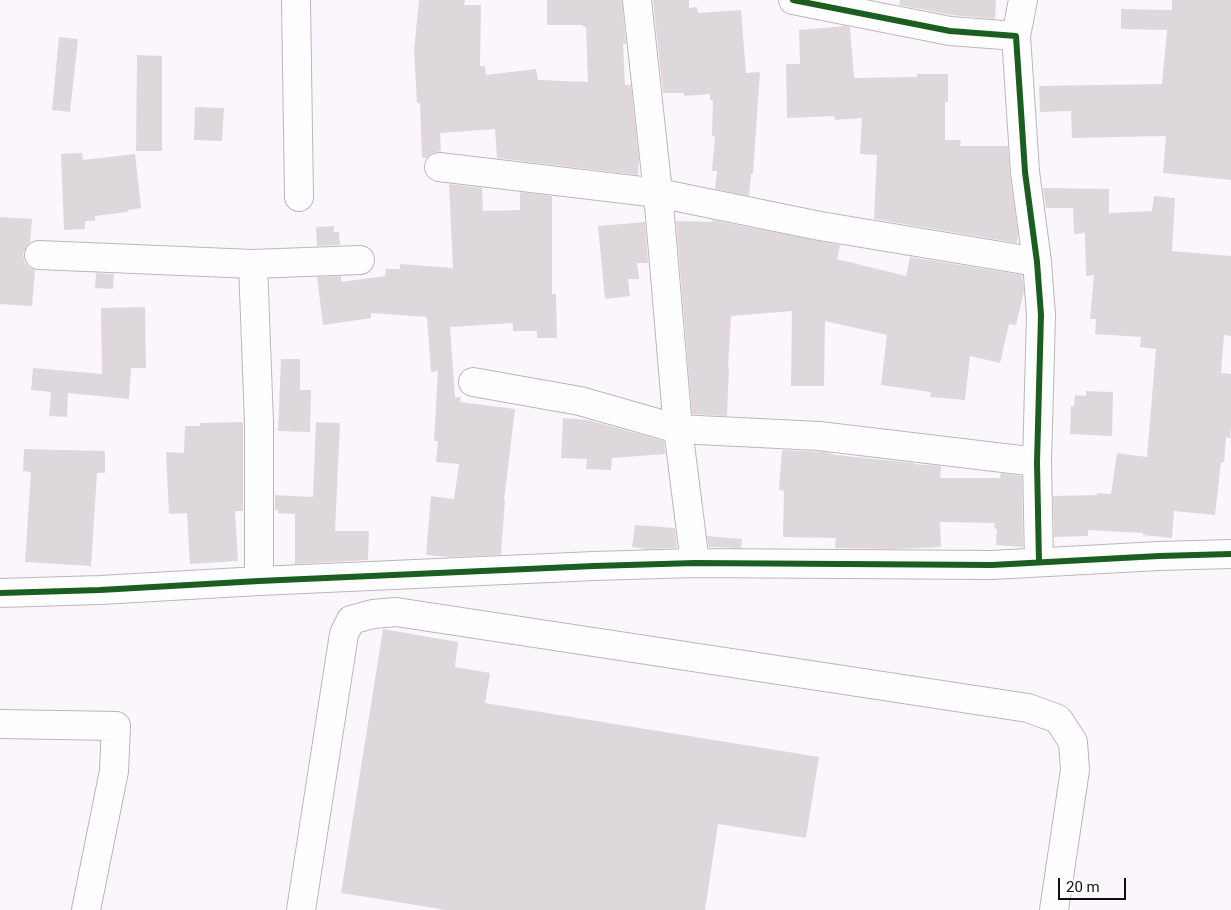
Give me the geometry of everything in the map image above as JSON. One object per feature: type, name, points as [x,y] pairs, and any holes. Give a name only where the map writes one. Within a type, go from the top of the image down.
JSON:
[{"type":"street","points":[[296,0],[299,198]]},
{"type":"street","points":[[637,0],[658,193],[678,429],[695,563]]},
{"type":"street","points":[[792,0],[950,31],[1016,36]]},
{"type":"street","points":[[1023,0],[1016,36],[1025,172],[1037,262],[1041,315],[1037,462],[1039,562]]},
{"type":"street","points":[[439,168],[658,193],[820,226],[1037,262]]},
{"type":"street","points":[[39,255],[253,264],[360,260]]},
{"type":"street","points":[[253,264],[259,423],[259,581]]},
{"type":"street","points":[[473,382],[580,401],[678,429],[819,436],[1037,462]]},
{"type":"street","points":[[0,593],[695,563],[992,565],[1231,554]]},
{"type":"street","points":[[300,910],[344,634],[351,620],[372,614],[396,612],[1028,708],[1058,718],[1073,742],[1075,770],[1054,910]]},
{"type":"street","points":[[0,724],[116,726],[114,771],[86,910]]},
{"type":"building","points":[[419,0],[465,0],[464,5],[481,5],[480,66],[485,66],[486,75],[536,69],[538,80],[588,82],[586,27],[583,27],[583,25],[547,25],[547,0],[622,0],[626,44],[623,44],[625,85],[631,85],[639,159],[638,175],[497,158],[495,129],[440,133],[441,151],[432,153],[427,158],[422,158],[420,103],[417,103],[414,50]]},
{"type":"building","points":[[653,0],[689,0],[689,8],[697,7],[698,13],[741,10],[746,73],[760,72],[753,174],[751,174],[749,196],[715,189],[717,171],[712,171],[715,136],[712,136],[713,101],[710,100],[710,94],[684,96],[684,93],[663,93]]},
{"type":"building","points":[[900,0],[996,0],[995,19],[952,15],[899,5]]},
{"type":"building","points":[[1172,0],[1231,0],[1231,180],[1163,173],[1166,136],[1072,138],[1071,111],[1040,112],[1039,86],[1162,84],[1167,30],[1121,29],[1121,9],[1172,10]]},
{"type":"building","points":[[850,27],[854,78],[917,77],[917,74],[948,74],[948,102],[945,102],[945,140],[961,140],[960,146],[1008,146],[1018,234],[1017,243],[874,219],[877,155],[860,154],[862,118],[835,120],[834,116],[787,118],[786,64],[800,64],[799,30]]},
{"type":"building","points":[[59,37],[78,39],[70,112],[52,110]]},
{"type":"building","points":[[137,55],[162,56],[162,151],[136,151]]},
{"type":"building","points":[[195,107],[224,108],[222,141],[194,140]]},
{"type":"building","points":[[82,153],[83,160],[135,154],[141,208],[128,210],[128,212],[95,216],[95,221],[85,221],[85,229],[64,230],[61,154]]},
{"type":"building","points":[[449,184],[482,188],[483,211],[520,210],[520,192],[552,196],[552,294],[556,294],[557,338],[537,338],[537,331],[513,331],[513,323],[450,327],[455,397],[461,397],[460,402],[515,409],[504,500],[501,555],[449,557],[426,555],[431,496],[454,499],[459,464],[436,462],[438,441],[434,441],[438,371],[431,372],[427,317],[371,313],[371,318],[323,325],[317,277],[341,276],[341,282],[385,276],[386,269],[400,269],[400,264],[453,268]]},
{"type":"building","points":[[1043,188],[1109,189],[1109,213],[1152,211],[1154,196],[1175,198],[1172,251],[1231,256],[1231,336],[1224,335],[1221,373],[1231,374],[1231,425],[1230,438],[1226,437],[1224,462],[1221,462],[1215,515],[1174,511],[1172,538],[1143,535],[1143,533],[1088,530],[1088,536],[1054,537],[1053,496],[1111,494],[1117,453],[1147,457],[1156,349],[1140,347],[1141,337],[1095,334],[1096,319],[1090,319],[1094,275],[1086,276],[1085,233],[1074,234],[1073,208],[1046,208]]},
{"type":"building","points":[[0,217],[32,219],[30,243],[23,255],[25,263],[35,270],[32,306],[0,304]]},
{"type":"building","points":[[712,220],[840,245],[837,259],[906,276],[910,257],[1022,275],[1024,291],[1016,325],[1009,324],[1000,363],[970,356],[965,400],[930,397],[931,392],[881,385],[887,335],[825,321],[824,386],[791,386],[792,311],[731,316],[727,416],[692,414],[676,221],[712,222]]},
{"type":"building","points":[[645,222],[648,263],[637,263],[639,279],[628,279],[630,296],[605,299],[598,226]]},
{"type":"building","points":[[334,226],[334,232],[339,232],[340,245],[317,246],[316,227]]},
{"type":"building","points":[[96,273],[114,274],[113,289],[95,288]]},
{"type":"building","points":[[145,307],[146,368],[131,368],[129,399],[68,393],[67,417],[49,416],[51,392],[31,390],[33,368],[102,374],[101,308]]},
{"type":"building","points":[[281,359],[300,359],[300,390],[311,390],[310,432],[278,431]]},
{"type":"building","points":[[1086,391],[1113,392],[1112,436],[1070,434],[1071,406],[1074,406],[1075,395],[1086,396]]},
{"type":"building","points":[[563,418],[588,420],[664,441],[665,454],[612,458],[611,470],[586,469],[587,459],[561,458]]},
{"type":"building","points":[[243,422],[243,511],[235,511],[238,561],[190,564],[187,513],[169,514],[166,452],[184,453],[185,426],[200,426],[200,423]]},
{"type":"building","points":[[316,422],[340,423],[335,531],[369,531],[368,560],[295,564],[295,514],[278,513],[278,510],[275,510],[275,495],[313,497]]},
{"type":"building","points":[[24,449],[105,451],[105,473],[97,473],[91,566],[25,562],[31,472],[23,471]]},
{"type":"building","points":[[782,450],[825,452],[836,455],[941,466],[940,478],[1000,478],[1001,473],[1022,476],[1023,547],[996,545],[997,529],[994,528],[995,523],[940,522],[941,547],[895,549],[835,548],[836,538],[783,537],[784,491],[779,490]]},
{"type":"building","points":[[635,525],[675,528],[677,548],[646,549],[632,547]]},
{"type":"building","points":[[707,536],[742,539],[741,548],[709,547]]},
{"type":"building","points":[[383,629],[458,642],[455,667],[490,673],[485,703],[819,757],[806,838],[718,824],[705,910],[447,910],[341,893]]},
{"type":"cycle path","points":[[793,0],[950,31],[1016,36],[1025,172],[1037,262],[1041,315],[1037,462],[1039,562]]},
{"type":"cycle path","points":[[0,593],[100,590],[594,566],[695,563],[992,565],[1231,554]]}]
